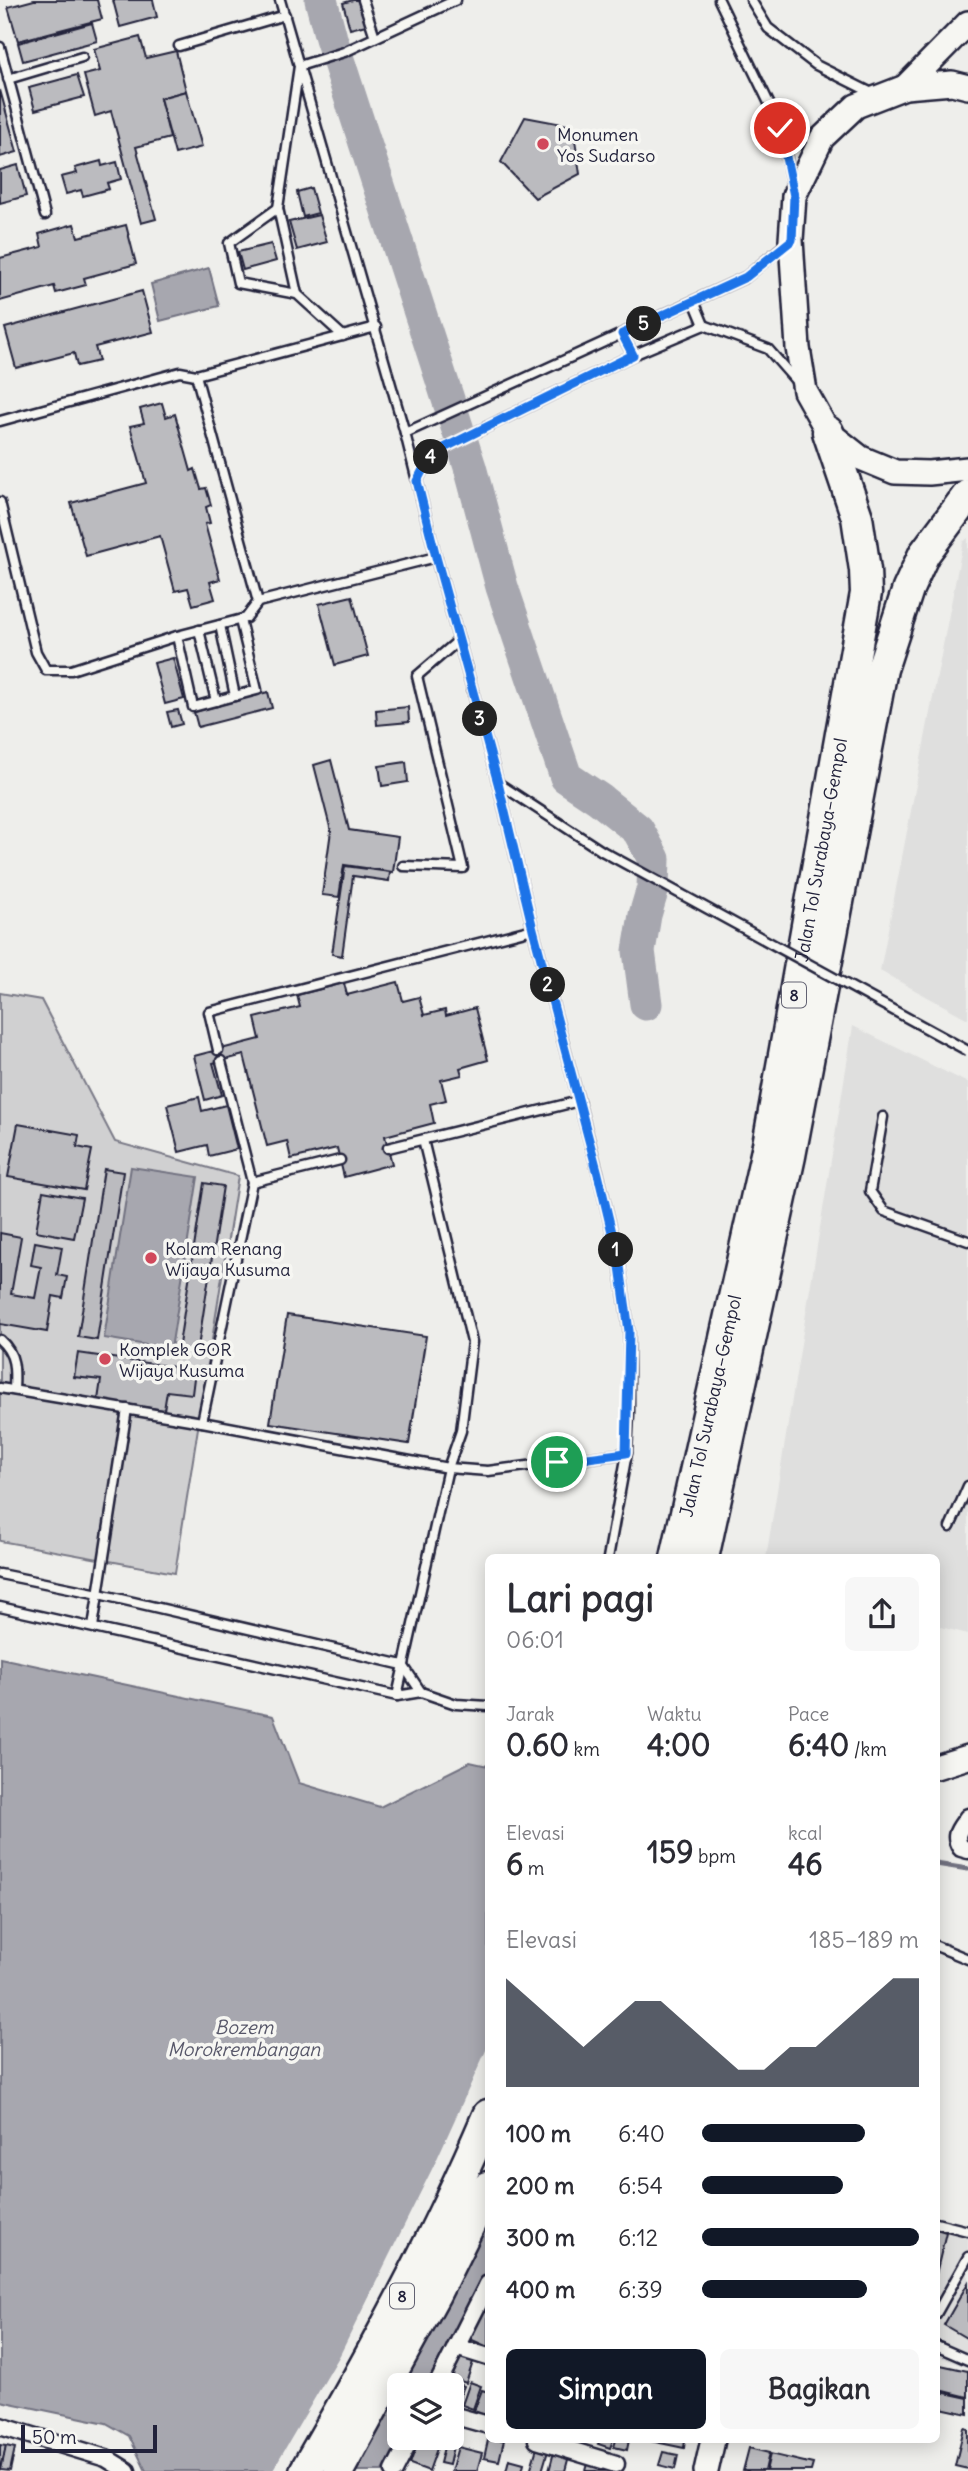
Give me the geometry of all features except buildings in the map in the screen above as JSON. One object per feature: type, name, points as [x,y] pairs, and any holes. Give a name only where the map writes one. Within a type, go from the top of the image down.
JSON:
[{"type":"highway","name":"Jalan Tol Surabaya–Gempol","points":[[677,1554],[768,1145],[866,593],[857,517],[828,432]]},
{"type":"highway","name":"Jalan Tol Surabaya–Gempol","points":[[704,1554],[790,1156],[882,669],[908,589],[924,554],[968,495]]},
{"type":"highway","name":"8","points":[[305,2471],[378,2343],[460,2181],[485,2122]]},
{"type":"highway","name":"8","points":[[338,2471],[435,2294],[485,2193]]},
{"type":"main road","points":[[905,87],[968,23]]},
{"type":"main road","points":[[968,87],[952,83],[905,87],[856,106],[822,138],[794,196],[792,240],[798,348],[805,391],[828,432],[861,458],[895,471],[929,473],[968,469]]},
{"type":"main road","points":[[940,1766],[968,1757]]},
{"type":"main road","points":[[706,2471],[711,2443]]},
{"type":"street","points":[[968,1817],[956,1834],[961,1849],[968,1850]]},
{"type":"street","points":[[443,2373],[485,2294]]},
{"type":"street","points":[[456,2347],[485,2356]]},
{"type":"street","points":[[464,2418],[485,2424]]},
{"type":"street","points":[[0,2426],[106,2458],[127,2471]]},
{"type":"street","points":[[547,2443],[616,2464]]},
{"type":"street","points":[[399,2470],[406,2450]]},
{"type":"lane","points":[[280,0],[405,433],[498,783],[620,1266],[629,1331],[626,1453],[609,1554]]},
{"type":"lane","points":[[363,0],[375,37]]},
{"type":"lane","points":[[299,66],[344,52],[436,4],[456,0]]},
{"type":"lane","points":[[719,0],[780,128],[794,196]]},
{"type":"lane","points":[[751,0],[768,28],[816,65],[879,97]]},
{"type":"lane","points":[[758,0],[768,28]]},
{"type":"lane","points":[[179,46],[285,15]]},
{"type":"lane","points":[[0,47],[45,215]]},
{"type":"lane","points":[[8,79],[82,57]]},
{"type":"lane","points":[[297,294],[278,208],[299,66]]},
{"type":"lane","points":[[278,208],[229,243],[238,283],[297,294],[343,336]]},
{"type":"lane","points":[[405,433],[746,277],[792,240]]},
{"type":"lane","points":[[694,301],[704,325]]},
{"type":"lane","points":[[417,481],[428,460],[442,449],[633,355],[704,325],[768,349],[805,391]]},
{"type":"lane","points":[[0,421],[180,372],[196,375],[376,327]]},
{"type":"lane","points":[[622,334],[633,355]]},
{"type":"lane","points":[[196,375],[258,603]]},
{"type":"lane","points":[[0,502],[36,652],[46,670],[71,670],[177,636],[246,618],[258,603],[436,557]]},
{"type":"lane","points":[[177,636],[193,707],[257,690],[240,620]]},
{"type":"lane","points":[[220,625],[235,696]]},
{"type":"lane","points":[[199,630],[216,701]]},
{"type":"lane","points":[[403,866],[463,868],[417,676],[458,640]]},
{"type":"lane","points":[[498,783],[602,851],[968,1051]]},
{"type":"lane","points":[[218,1049],[209,1012],[533,929]]},
{"type":"lane","points":[[202,1422],[252,1182],[221,1061]]},
{"type":"lane","points":[[388,1148],[579,1101]]},
{"type":"lane","points":[[883,1117],[870,1191],[884,1211],[968,1241]]},
{"type":"lane","points":[[397,1696],[448,1468],[461,1431],[472,1342],[423,1140]]},
{"type":"lane","points":[[252,1182],[340,1160]]},
{"type":"lane","points":[[0,1340],[8,1346],[15,1364],[14,1390]]},
{"type":"lane","points":[[0,1388],[448,1468],[488,1471],[626,1453]]},
{"type":"lane","points":[[93,1627],[127,1409]]},
{"type":"lane","points":[[950,1527],[968,1486]]},
{"type":"lane","points":[[0,1574],[99,1594],[403,1665],[421,1692]]},
{"type":"lane","points":[[0,1607],[397,1696],[421,1692],[456,1704],[485,1706]]},
{"type":"lane","points":[[940,1948],[968,1959]]},
{"type":"lane","points":[[940,2224],[968,2231]]},
{"type":"lane","points":[[940,2307],[968,2257]]},
{"type":"lane","points":[[940,2348],[968,2360]]},
{"type":"shaded area","points":[[968,538],[968,1019],[880,971],[963,542]]},
{"type":"shaded area","name":"Komplek GOR Wijaya Kusuma","points":[[0,993],[41,1000],[115,1142],[238,1176],[175,1573],[0,1541]]},
{"type":"shaded area","points":[[853,1026],[968,1083],[968,1634],[940,1627],[940,1554],[767,1554]]},
{"type":"shaded area","points":[[940,2223],[968,2231],[968,2368],[940,2358]]},
{"type":"water","points":[[209,268],[219,306],[160,321],[151,284]]},
{"type":"water","name":"Kolam Renang Wijaya Kusuma","points":[[131,1167],[198,1177],[171,1349],[104,1338]]},
{"type":"water","name":"Bozem Morokrembangan","points":[[0,1658],[273,1716],[299,1783],[380,1807],[470,1762],[485,1765],[485,2276],[434,2373],[387,2373],[387,2450],[394,2450],[383,2471],[146,2471],[129,2436],[106,2423],[0,2401]]},
{"type":"pier","points":[[485,2053],[485,2213],[401,2373],[387,2373],[387,2399],[349,2471],[272,2471],[340,2355],[436,2161]]},
{"type":"waterway","points":[[321,0],[470,467],[502,587],[566,777],[638,830],[654,859],[653,888],[639,951],[646,1004]]},
{"type":"waterway","points":[[940,1865],[968,1869]]},
{"type":"place","name":"Monumen Yos Sudarso","points":[[543,144]]},
{"type":"place","name":"Kolam Renang Wijaya Kusuma","points":[[151,1258]]},
{"type":"place","name":"Komplek GOR Wijaya Kusuma","points":[[105,1359]]},
{"type":"route","points":[[557,1462],[626,1453],[629,1331],[620,1266],[498,783],[417,481],[428,460],[442,449],[633,355],[622,334],[746,277],[792,240],[794,196],[780,128]]}]
